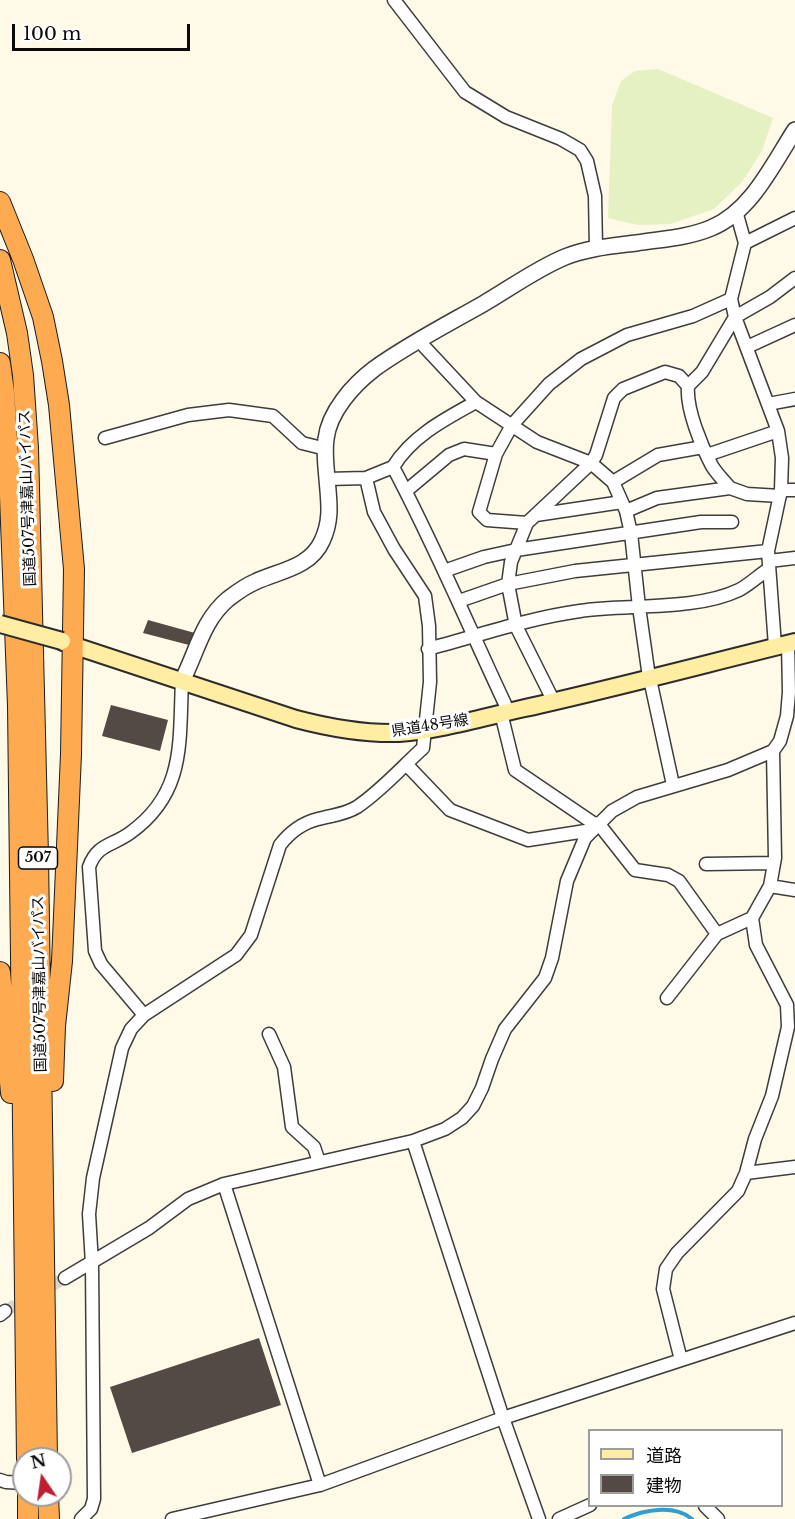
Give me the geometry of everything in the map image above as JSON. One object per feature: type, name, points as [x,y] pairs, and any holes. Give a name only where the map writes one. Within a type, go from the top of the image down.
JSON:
[{"type":"highway","points":[[0,202],[43,317],[59,405],[74,569],[68,643],[67,864],[62,961],[34,1269]]},
{"type":"highway","name":"国道507号津嘉山バイパス","points":[[0,260],[17,333],[23,375],[28,448],[38,845],[34,1269],[27,1447]]},
{"type":"highway","name":"国道507号津嘉山バイパス","points":[[0,363],[9,470],[18,706],[34,1269],[46,1447]]},
{"type":"highway","points":[[0,972],[34,1269]]},
{"type":"main road","name":"県道48号線","points":[[0,624],[68,643],[296,720],[333,728],[374,733],[425,730],[504,713],[786,644]]},
{"type":"street","points":[[394,0],[465,92],[506,117],[561,139],[580,150],[587,160],[595,196],[596,248]]},
{"type":"street","points":[[144,1015],[101,964],[95,951],[89,867],[93,855],[133,832],[159,805],[171,786],[177,767],[182,681],[203,630],[214,613],[226,601],[255,582],[299,565],[310,557],[321,544],[329,526],[326,449],[329,426],[341,404],[355,385],[374,369],[565,257],[596,248],[687,236],[713,227],[752,196],[794,132]]},
{"type":"street","points":[[65,1278],[149,1228],[188,1199],[224,1184],[413,1141],[445,1129],[462,1118],[482,1088],[505,1029],[545,978],[552,958],[567,881],[585,838],[595,826],[612,811],[637,797],[728,770],[773,751],[780,741],[787,716],[789,692],[786,644],[768,560],[781,494],[782,458],[778,431],[735,317],[731,299],[745,243],[736,211]]},
{"type":"street","points":[[745,243],[795,218]]},
{"type":"street","points":[[730,488],[713,468],[705,451],[687,398],[688,386],[702,372],[735,317],[770,297],[795,278]]},
{"type":"street","points":[[731,299],[693,316],[627,334],[581,358],[549,384],[512,425],[496,454],[479,512],[487,520],[531,519],[730,488],[747,494],[781,494],[795,490]]},
{"type":"street","points":[[747,347],[795,325]]},
{"type":"street","points":[[419,341],[476,402],[537,442],[591,463],[613,482],[624,506],[631,532],[639,608],[650,679],[673,785]]},
{"type":"street","points":[[551,702],[516,626],[508,585],[511,562],[516,550],[531,519],[591,463],[596,455],[614,398],[623,389],[665,372],[679,376],[688,386]]},
{"type":"street","points":[[768,404],[795,399]]},
{"type":"street","points":[[327,479],[366,478],[393,467],[402,452],[438,423],[476,402]]},
{"type":"street","points":[[105,438],[188,415],[228,410],[273,416],[302,443],[326,449]]},
{"type":"street","points":[[613,482],[658,455],[705,451],[778,431]]},
{"type":"street","points":[[406,491],[449,455],[464,450],[496,454]]},
{"type":"street","points":[[393,467],[459,601],[505,704],[504,713],[515,770],[595,826],[635,870],[668,875],[679,881],[717,934]]},
{"type":"street","points":[[81,1519],[91,1509],[94,1499],[92,1264],[89,1214],[93,1178],[123,1048],[130,1029],[144,1015],[236,955],[251,935],[280,845],[288,835],[300,826],[318,819],[338,816],[357,807],[423,748],[430,682],[429,626],[425,596],[394,549],[374,512],[366,478]]},
{"type":"street","points":[[444,571],[484,557],[516,550],[701,522],[732,522]]},
{"type":"street","points":[[459,601],[508,585],[575,571],[636,565],[795,558]]},
{"type":"street","points":[[428,650],[580,611],[639,608],[706,600],[739,590],[768,560]]},
{"type":"street","points":[[667,998],[717,934],[752,918],[770,886],[774,863],[773,751]]},
{"type":"street","points":[[406,764],[450,810],[528,840],[595,826]]},
{"type":"street","points":[[706,864],[774,863]]},
{"type":"street","points":[[770,886],[795,890]]},
{"type":"street","points":[[681,1360],[663,1289],[666,1269],[677,1253],[738,1191],[772,1096],[788,1027],[787,1005],[756,945],[752,918]]},
{"type":"street","points":[[269,1034],[284,1067],[292,1126],[314,1147],[319,1162]]},
{"type":"street","points":[[413,1141],[538,1519]]},
{"type":"street","points":[[746,1173],[795,1167]]},
{"type":"street","points":[[224,1184],[320,1485]]},
{"type":"street","points":[[172,1519],[320,1485],[503,1418],[795,1323]]},
{"type":"street","points":[[559,1519],[588,1506]]},
{"type":"street","points":[[706,1507],[717,1519]]},
{"type":"green space","points":[[658,69],[773,118],[762,151],[742,182],[714,209],[670,224],[638,225],[608,218],[612,105],[621,81],[635,71]]},
{"type":"building","points":[[148,620],[195,633],[189,645],[143,633]]},
{"type":"building","points":[[111,705],[168,720],[160,751],[102,736]]},
{"type":"building","points":[[259,1338],[281,1405],[132,1453],[110,1387]]},
{"type":"waterway","points":[[624,1519],[658,1510],[676,1511],[692,1519]]},
{"type":"tunnel","points":[[5,1311],[65,1278]]}]
